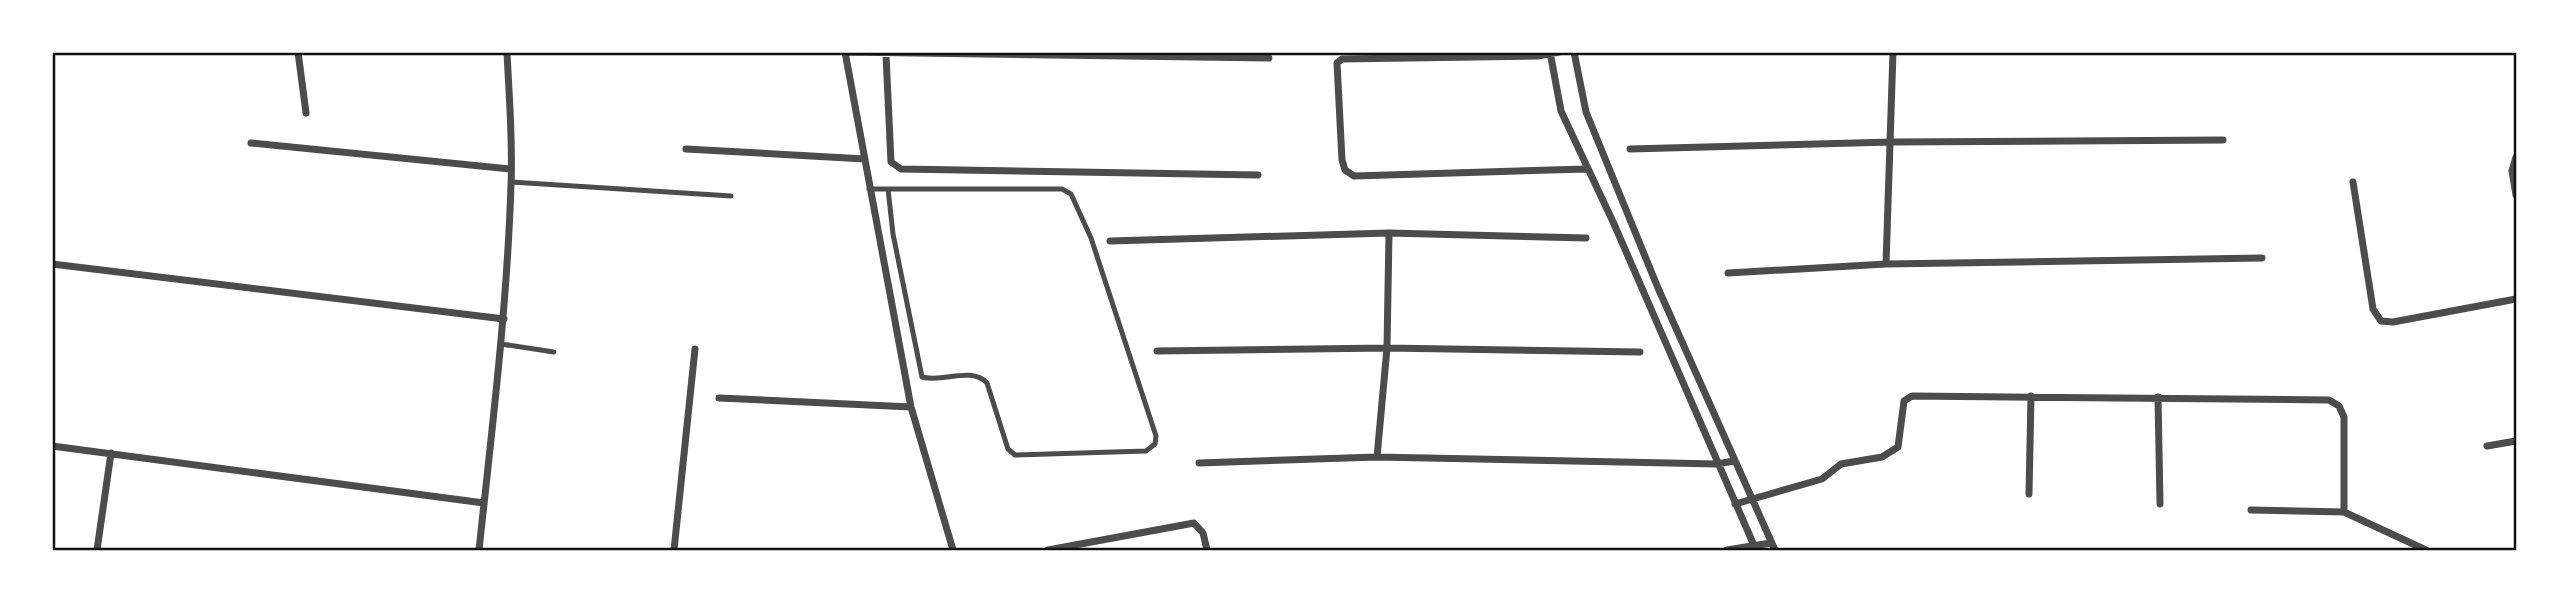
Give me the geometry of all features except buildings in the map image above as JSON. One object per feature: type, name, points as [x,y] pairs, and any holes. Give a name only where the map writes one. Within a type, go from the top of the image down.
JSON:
[{"type":"street","points":[[298,52],[306,113]]},
{"type":"street","points":[[479,551],[504,319],[511,182],[507,52]]},
{"type":"street","points":[[953,551],[911,407],[846,52],[886,55],[1269,58]]},
{"type":"street","points":[[1559,52],[1342,59],[1337,63],[1345,170],[1354,176],[1586,169]]},
{"type":"street","points":[[1573,52],[1586,112],[1658,288],[1773,547],[1727,551]]},
{"type":"street","points":[[1886,264],[1892,142],[1892,52]]},
{"type":"street","points":[[1550,53],[1561,111],[1614,224],[1755,548]]},
{"type":"street","points":[[886,55],[891,162],[901,169],[1258,175]]},
{"type":"street","points":[[1630,149],[1892,142],[2223,140]]},
{"type":"street","points":[[251,143],[511,169]]},
{"type":"street","points":[[686,149],[865,159]]},
{"type":"street","points":[[2516,157],[2512,170],[2516,195]]},
{"type":"street","points":[[2353,182],[2373,309],[2381,320],[2393,322],[2516,299]]},
{"type":"street","points":[[1377,457],[1387,348],[1389,233]]},
{"type":"street","points":[[1110,241],[1389,233],[1586,238]]},
{"type":"street","points":[[1728,273],[1886,264],[2262,258]]},
{"type":"street","points":[[52,264],[504,319]]},
{"type":"street","points":[[1157,351],[1387,348],[1640,352]]},
{"type":"street","points":[[674,551],[695,349]]},
{"type":"street","points":[[1735,504],[1822,479],[1841,464],[1892,453],[1898,447],[1904,401],[1912,396],[2158,397],[2329,400],[2339,406],[2344,417],[2344,512]]},
{"type":"street","points":[[2029,494],[2031,396]]},
{"type":"street","points":[[2158,397],[2160,504]]},
{"type":"street","points":[[719,398],[911,407]]},
{"type":"street","points":[[2487,446],[2516,441]]},
{"type":"street","points":[[52,446],[484,503]]},
{"type":"street","points":[[97,551],[111,453]]},
{"type":"street","points":[[1199,463],[1377,457],[1717,464],[1734,461]]},
{"type":"street","points":[[2251,510],[2344,512],[2426,551]]},
{"type":"street","points":[[1048,551],[1194,523],[1203,533],[1207,551]]},
{"type":"lane","points":[[511,182],[731,196]]},
{"type":"lane","points":[[869,189],[888,189],[1062,189],[1071,194],[1091,238],[1156,436],[1155,444],[1146,451],[1014,455],[1008,449],[987,383],[982,378],[973,375],[922,377],[893,234],[888,189]]},
{"type":"lane","points":[[501,344],[554,352]]}]
